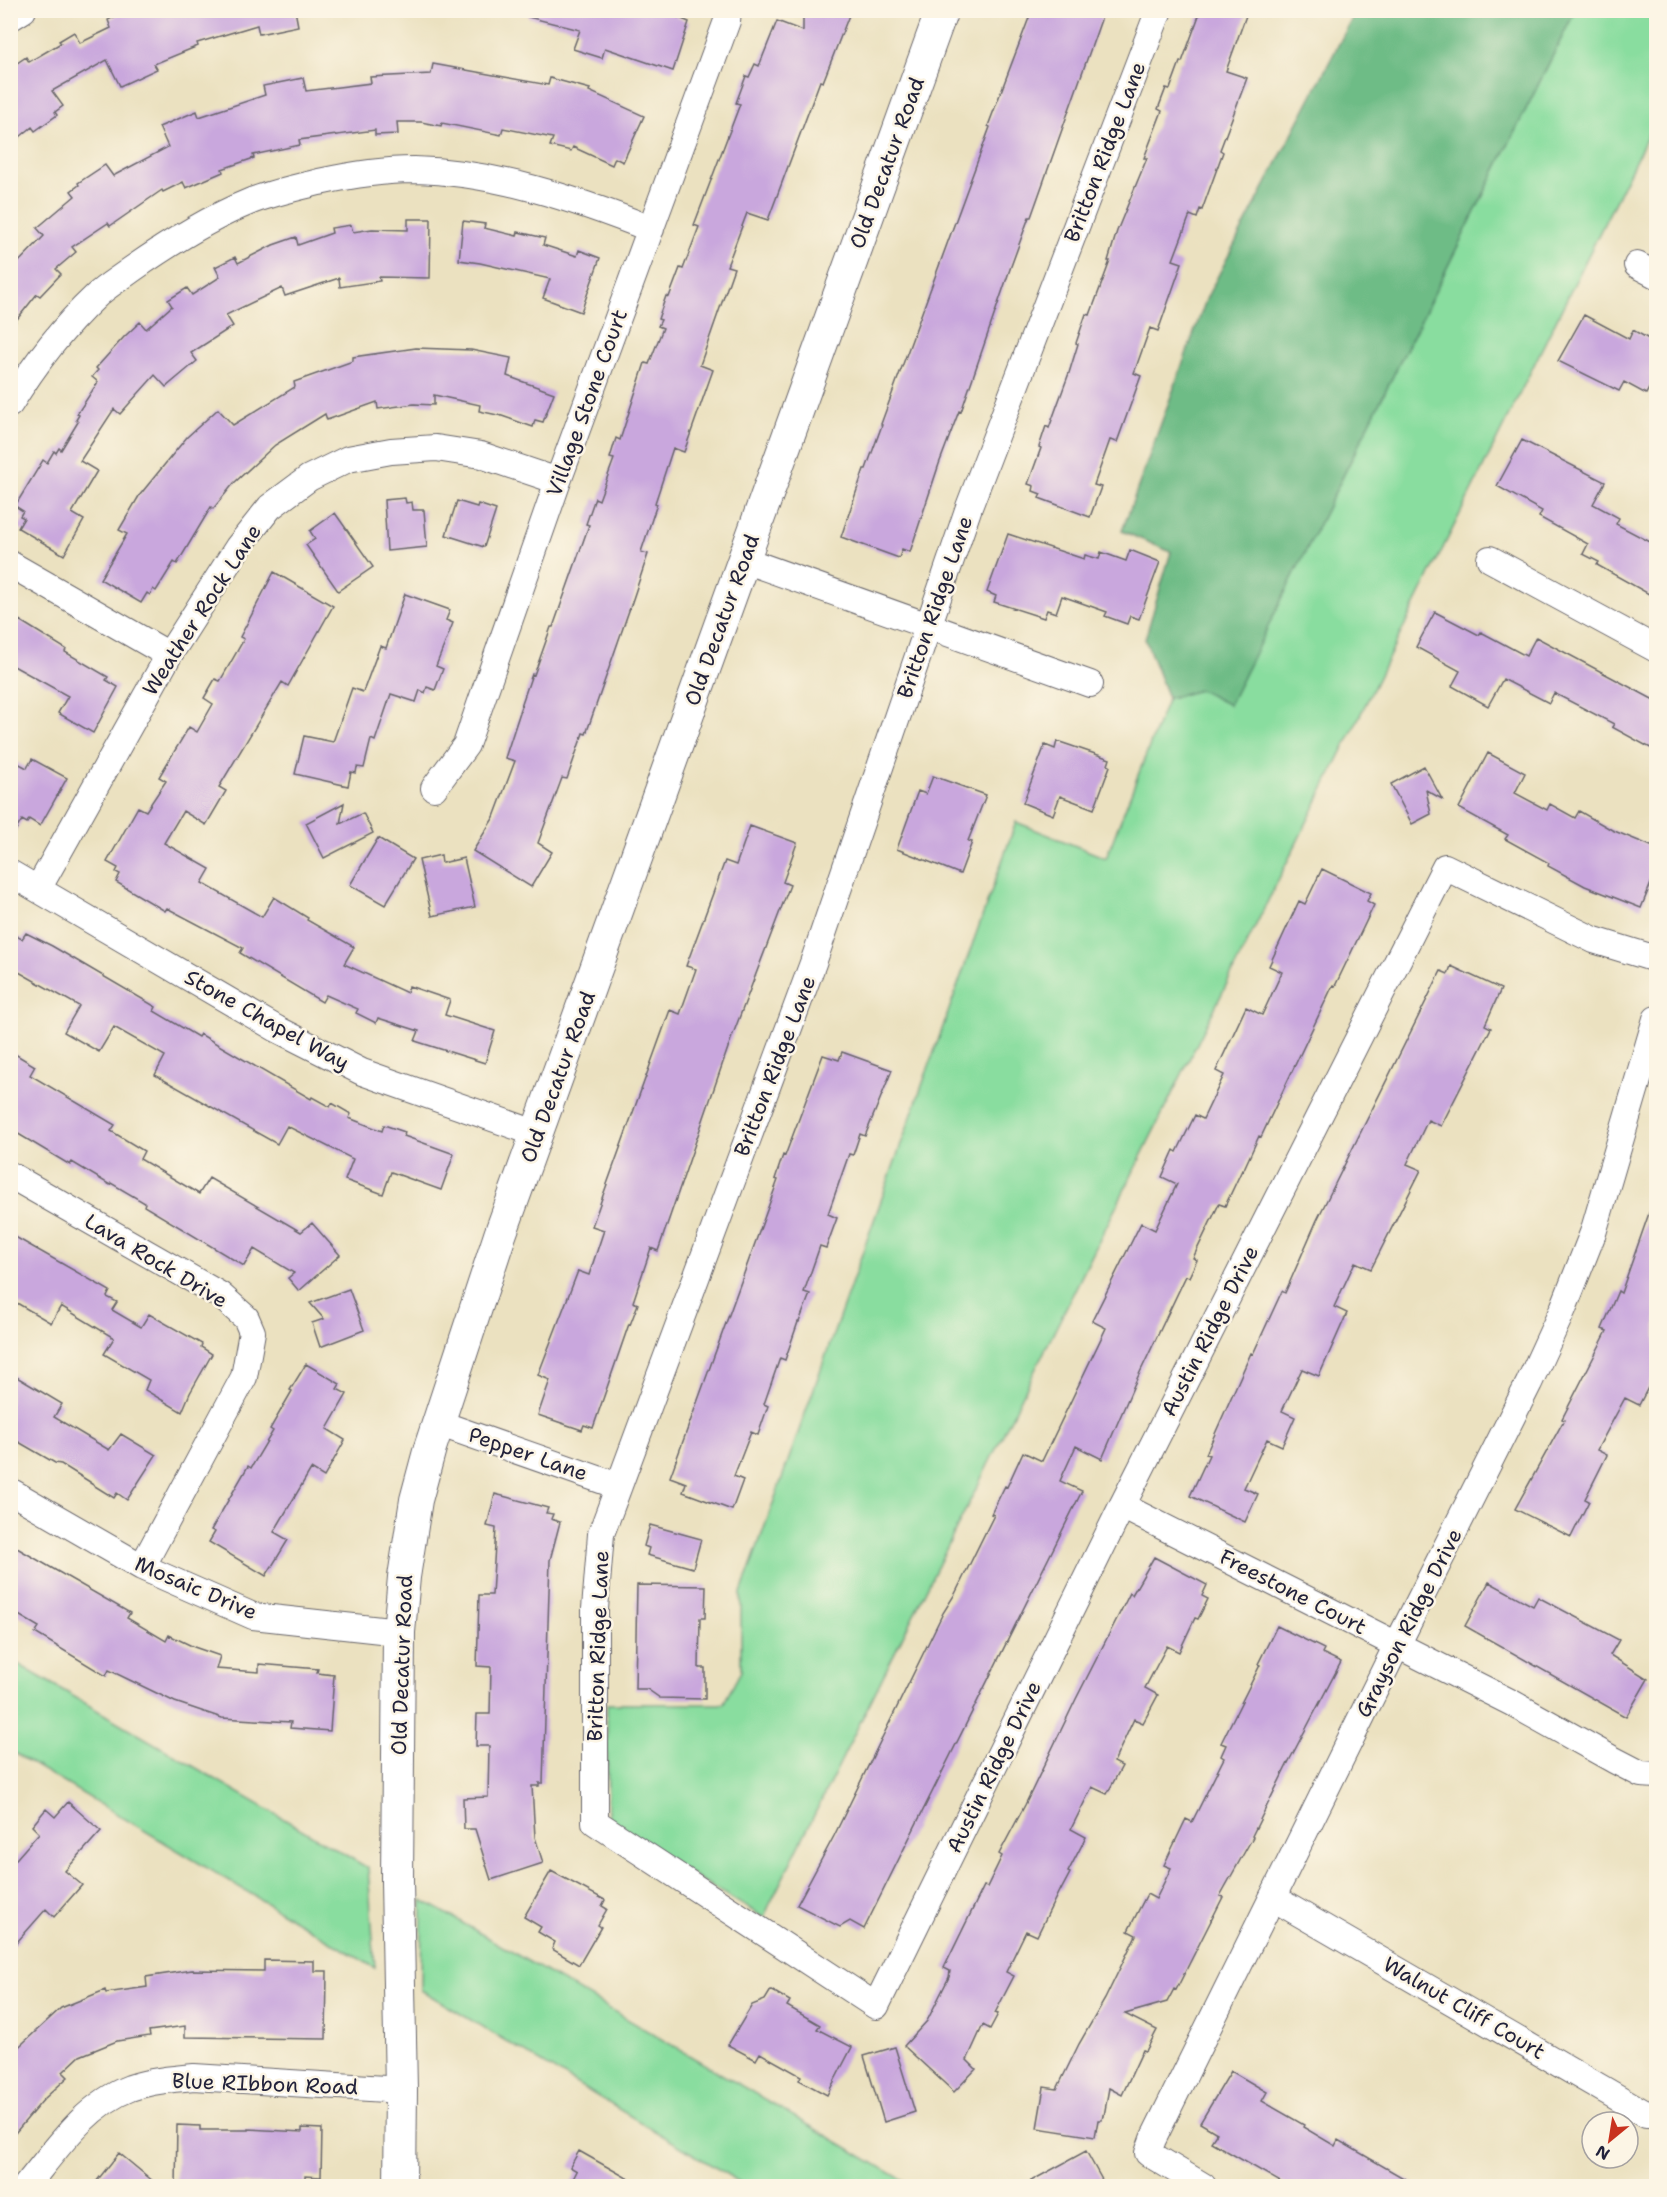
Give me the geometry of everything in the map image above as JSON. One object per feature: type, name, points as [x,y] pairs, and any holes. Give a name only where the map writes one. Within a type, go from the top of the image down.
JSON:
[{"type":"street","points":[[10,18],[23,10]]},
{"type":"street","name":"Village Stone Court","points":[[434,788],[466,745],[558,481],[727,21],[728,10]]},
{"type":"street","name":"Old Decatur Road","points":[[400,2187],[401,2090],[397,1881],[399,1632],[404,1577],[416,1500],[438,1423],[500,1235],[942,10]]},
{"type":"street","name":"Britton Ridge Lane","points":[[876,2006],[595,1821],[595,1609],[601,1534],[813,963],[969,507],[1159,10]]},
{"type":"street","points":[[10,404],[52,342],[96,296],[195,228],[250,202],[304,186],[359,173],[414,170],[478,176],[538,189],[591,205],[651,229]]},
{"type":"street","name":"Weather Rock Lane","points":[[38,890],[169,655],[238,547],[270,507],[309,478],[348,459],[391,451],[436,448],[481,455],[558,481]]},
{"type":"street","points":[[1490,559],[1656,649]]},
{"type":"street","points":[[744,560],[1090,684]]},
{"type":"street","points":[[10,564],[169,655]]},
{"type":"street","name":"Austin Ridge Drive","points":[[876,2006],[1122,1506],[1445,867],[1594,940],[1656,959]]},
{"type":"street","name":"Stone Chapel Way","points":[[10,873],[277,1029],[362,1072],[538,1134]]},
{"type":"street","name":"Grayson Ridge Drive","points":[[1203,2187],[1148,2153],[1162,2120],[1397,1645],[1529,1383],[1563,1309],[1593,1233],[1656,1019]]},
{"type":"street","name":"Lava Rock Drive","points":[[10,1176],[220,1295],[246,1318],[252,1332],[244,1377],[142,1567]]},
{"type":"street","name":"Pepper Lane","points":[[438,1423],[618,1486]]},
{"type":"street","name":"Mosaic Drive","points":[[10,1491],[142,1567],[253,1616],[399,1632]]},
{"type":"street","name":"Freestone Court","points":[[1122,1506],[1512,1703],[1623,1765],[1641,1774],[1656,1775]]},
{"type":"street","name":"Walnut Cliff Court","points":[[1273,1898],[1646,2114],[1656,2113]]},
{"type":"street","name":"Blue RIbbon Road","points":[[26,2187],[72,2132],[99,2105],[129,2089],[163,2080],[194,2077],[401,2090]]},
{"type":"green space","points":[[1356,11],[1575,11],[1229,705],[1200,690],[1168,698],[1145,639],[1171,552],[1122,531],[1207,297]]},
{"type":"green space","points":[[1575,11],[1656,11],[1656,119],[765,1918],[608,1825],[607,1704],[723,1704],[741,1671],[741,1593],[1016,822],[1106,858],[1168,698],[1200,690],[1229,704]]},
{"type":"green space","points":[[11,1660],[368,1868],[375,1968],[11,1751]]},
{"type":"green space","points":[[422,1900],[913,2186],[746,2186],[421,1990]]},
{"type":"building","points":[[127,10],[295,10],[298,26],[259,34],[257,25],[197,43],[198,46],[154,64],[157,69],[120,86],[107,60],[52,91],[63,106],[55,112],[57,115],[35,131],[32,127],[10,145],[10,68],[26,57],[29,62],[61,43],[59,41],[74,32],[80,43],[111,28],[108,20]]},
{"type":"building","points":[[528,10],[679,10],[677,17],[689,22],[673,71],[605,48],[602,58],[573,49],[580,30],[528,17]]},
{"type":"building","points":[[803,10],[851,10],[823,82],[820,81],[768,220],[747,213],[727,266],[734,268],[700,365],[713,370],[684,452],[673,448],[641,552],[648,554],[632,602],[586,734],[583,733],[567,779],[562,778],[538,843],[552,852],[531,887],[473,851],[494,817],[515,761],[505,758],[519,712],[532,674],[534,675],[551,627],[553,627],[589,525],[586,524],[595,498],[599,500],[614,459],[610,458],[616,438],[620,440],[645,363],[649,364],[663,328],[658,326],[661,320],[658,319],[680,268],[683,269],[699,227],[694,225],[740,104],[736,103],[746,76],[749,77],[755,64],[759,66],[777,21],[803,31]]},
{"type":"building","points":[[1032,10],[1095,10],[1094,14],[1102,17],[1031,217],[1029,217],[1010,269],[961,412],[959,411],[939,464],[910,552],[902,549],[899,558],[841,537],[990,127],[988,126]]},
{"type":"building","points":[[1201,10],[1248,10],[1226,71],[1247,78],[1220,150],[1223,152],[1202,210],[1200,209],[1197,218],[1190,215],[1173,260],[1182,263],[1158,331],[1150,328],[1134,373],[1141,376],[1117,442],[1110,440],[1094,485],[1101,487],[1090,517],[1039,498],[1041,494],[1033,491],[1034,486],[1028,484],[1046,426],[1049,428],[1069,373],[1086,314],[1090,315],[1110,261],[1108,261],[1117,231],[1147,158],[1144,158],[1162,111],[1158,109],[1166,88],[1170,89],[1180,62],[1182,62]]},
{"type":"building","points":[[433,64],[548,85],[550,78],[590,89],[589,91],[644,116],[623,162],[615,158],[612,165],[573,147],[571,151],[550,146],[553,138],[503,128],[501,135],[442,123],[441,126],[421,122],[397,122],[398,134],[375,135],[375,130],[299,140],[300,145],[253,155],[254,158],[222,169],[223,172],[186,188],[183,182],[163,192],[162,190],[110,226],[108,223],[72,247],[76,252],[56,269],[61,274],[40,296],[37,294],[10,328],[10,271],[44,236],[37,228],[75,196],[71,191],[79,185],[78,183],[105,165],[113,176],[168,147],[159,127],[197,111],[199,117],[265,95],[263,86],[303,78],[306,91],[371,83],[370,77],[431,74]]},
{"type":"building","points":[[408,219],[431,219],[430,278],[379,277],[380,281],[340,287],[339,278],[285,296],[282,288],[226,315],[233,326],[191,353],[197,361],[166,387],[155,375],[120,414],[114,409],[80,461],[97,471],[72,513],[84,520],[64,555],[18,528],[24,518],[20,516],[23,511],[15,506],[43,460],[47,463],[54,451],[56,453],[59,448],[61,450],[78,422],[76,420],[79,415],[77,414],[98,382],[92,377],[98,370],[96,368],[140,322],[146,329],[172,306],[168,300],[187,288],[192,295],[220,277],[215,267],[235,257],[238,263],[273,245],[296,237],[298,245],[332,233],[331,228],[351,225],[353,232],[372,229],[408,230]]},
{"type":"building","points":[[463,221],[485,224],[484,228],[517,236],[518,232],[545,238],[543,245],[577,256],[579,250],[600,258],[581,312],[543,298],[550,279],[459,260]]},
{"type":"building","points":[[1584,315],[1629,339],[1633,330],[1656,343],[1656,375],[1646,394],[1624,382],[1619,391],[1558,361]]},
{"type":"building","points":[[416,348],[471,350],[511,358],[507,376],[554,393],[543,422],[535,420],[533,427],[479,411],[480,405],[434,395],[434,405],[414,404],[378,409],[377,402],[327,420],[325,414],[275,445],[234,483],[213,509],[211,507],[177,564],[174,562],[156,591],[153,589],[150,595],[147,593],[141,603],[100,579],[127,534],[119,530],[139,496],[187,437],[218,409],[233,425],[295,387],[294,382],[353,361],[353,357]]},
{"type":"building","points":[[1522,440],[1605,482],[1593,504],[1619,518],[1616,524],[1656,545],[1656,598],[1597,565],[1599,562],[1583,554],[1588,544],[1539,517],[1542,511],[1497,486]]},
{"type":"building","points":[[405,498],[406,503],[412,502],[413,510],[424,510],[427,547],[387,551],[384,500]]},
{"type":"building","points":[[457,501],[496,510],[484,547],[446,535]]},
{"type":"building","points":[[335,513],[373,567],[338,591],[306,545],[315,539],[310,531]]},
{"type":"building","points":[[1008,534],[1084,559],[1085,555],[1099,559],[1101,552],[1126,561],[1130,550],[1160,562],[1139,619],[1130,616],[1127,624],[1105,616],[1107,612],[1062,596],[1056,613],[1047,610],[1044,618],[994,602],[996,596],[987,592]]},
{"type":"building","points":[[274,572],[333,606],[288,686],[282,682],[219,787],[226,791],[206,825],[183,811],[164,843],[210,869],[202,883],[262,917],[274,897],[308,918],[307,920],[354,947],[344,964],[407,993],[409,986],[450,1000],[445,1015],[495,1031],[485,1063],[415,1041],[419,1031],[378,1018],[376,1023],[356,1013],[358,1009],[326,995],[322,1002],[240,953],[243,948],[167,908],[165,911],[116,882],[120,874],[116,872],[118,868],[107,862],[138,807],[146,811],[166,781],[159,777],[189,727],[197,732],[213,704],[204,698],[215,679],[220,681],[244,639],[240,637]]},
{"type":"building","points":[[405,594],[450,610],[446,620],[453,623],[436,666],[443,669],[435,690],[427,687],[425,693],[420,690],[416,702],[391,694],[375,741],[371,739],[364,768],[357,767],[356,773],[351,772],[348,786],[295,774],[304,736],[333,742],[352,688],[363,692],[380,646],[386,648]]},
{"type":"building","points":[[1435,612],[1479,635],[1481,632],[1526,656],[1536,637],[1656,701],[1656,751],[1612,727],[1614,724],[1554,693],[1549,703],[1503,679],[1488,706],[1452,686],[1460,671],[1416,647]]},
{"type":"building","points":[[19,620],[66,649],[65,652],[108,677],[106,680],[118,687],[93,733],[58,713],[68,696],[10,664],[10,633]]},
{"type":"building","points":[[1057,741],[1110,759],[1108,765],[1110,766],[1094,809],[1060,796],[1053,815],[1023,803],[1045,745],[1055,749]]},
{"type":"building","points":[[1488,753],[1525,773],[1515,793],[1547,810],[1550,804],[1575,818],[1579,811],[1612,830],[1656,848],[1656,871],[1641,908],[1585,886],[1548,866],[1549,863],[1505,839],[1508,835],[1459,808]]},
{"type":"building","points":[[10,759],[27,768],[32,759],[67,778],[40,826],[29,819],[27,823],[22,820],[10,839]]},
{"type":"building","points":[[1424,766],[1442,799],[1426,790],[1431,814],[1412,824],[1391,784]]},
{"type":"building","points":[[933,776],[986,795],[968,841],[972,842],[960,874],[897,849],[918,791],[926,794]]},
{"type":"building","points":[[344,803],[340,824],[363,813],[373,833],[324,858],[306,823]]},
{"type":"building","points":[[750,826],[797,843],[783,882],[790,885],[730,1042],[658,1251],[651,1248],[633,1302],[638,1304],[593,1428],[584,1425],[582,1430],[538,1415],[550,1380],[538,1375],[578,1271],[589,1275],[604,1230],[592,1226],[670,1010],[680,1014],[696,969],[686,966],[725,861],[736,865]]},
{"type":"building","points":[[378,838],[413,859],[385,905],[350,885]]},
{"type":"building","points":[[441,855],[442,863],[464,858],[475,907],[432,916],[419,860]]},
{"type":"building","points":[[1322,869],[1371,893],[1367,901],[1374,905],[1335,986],[1333,985],[1261,1137],[1259,1136],[1225,1206],[1219,1204],[1193,1258],[1197,1260],[1189,1277],[1186,1276],[1102,1459],[1076,1446],[1060,1481],[1082,1491],[864,1929],[850,1921],[840,1927],[797,1905],[834,1836],[943,1613],[955,1594],[994,1515],[991,1514],[1005,1486],[1007,1487],[1023,1452],[1042,1461],[1106,1328],[1092,1321],[1141,1223],[1155,1230],[1177,1184],[1162,1177],[1174,1150],[1177,1152],[1195,1115],[1203,1119],[1224,1075],[1216,1071],[1246,1007],[1262,1015],[1282,972],[1269,966],[1299,901],[1305,904]]},
{"type":"building","points":[[10,933],[22,939],[26,933],[52,946],[156,1007],[154,1011],[198,1037],[200,1034],[311,1099],[312,1097],[330,1107],[332,1103],[351,1114],[349,1118],[382,1131],[384,1125],[405,1132],[404,1136],[454,1154],[441,1190],[391,1172],[383,1194],[345,1180],[353,1159],[287,1126],[277,1144],[155,1075],[165,1056],[114,1027],[99,1052],[64,1032],[79,1006],[10,967]]},
{"type":"building","points":[[1451,966],[1501,989],[1485,1025],[1491,1028],[1441,1126],[1428,1120],[1407,1164],[1421,1170],[1371,1269],[1355,1262],[1334,1307],[1347,1313],[1319,1376],[1302,1369],[1282,1411],[1295,1417],[1282,1446],[1267,1439],[1244,1488],[1258,1494],[1245,1522],[1190,1496],[1251,1353],[1253,1354],[1282,1291],[1285,1293],[1317,1220],[1441,971],[1448,974]]},
{"type":"building","points":[[10,1051],[35,1066],[30,1075],[115,1125],[111,1131],[144,1151],[140,1159],[199,1194],[209,1178],[301,1232],[312,1223],[340,1255],[299,1291],[288,1278],[294,1273],[254,1249],[244,1266],[144,1206],[145,1203],[111,1183],[110,1185],[72,1162],[70,1165],[10,1129]]},
{"type":"building","points":[[842,1052],[892,1070],[865,1136],[860,1134],[853,1155],[849,1154],[828,1214],[837,1218],[826,1248],[820,1246],[804,1292],[810,1294],[785,1360],[780,1358],[764,1404],[768,1406],[758,1435],[751,1432],[734,1476],[743,1480],[732,1510],[683,1492],[686,1483],[670,1477],[778,1180],[775,1179],[783,1155],[785,1156],[823,1055],[839,1060]]},
{"type":"building","points":[[1654,1199],[1656,1200],[1656,1372],[1639,1405],[1625,1398],[1597,1450],[1607,1455],[1585,1499],[1589,1501],[1571,1537],[1515,1509],[1564,1420],[1562,1419],[1607,1331],[1602,1329],[1618,1291],[1621,1293]]},
{"type":"building","points":[[10,1234],[110,1291],[107,1297],[117,1302],[112,1310],[141,1327],[149,1314],[202,1344],[201,1347],[212,1354],[182,1412],[145,1390],[149,1380],[104,1354],[114,1338],[61,1306],[51,1323],[10,1299]]},
{"type":"building","points":[[349,1289],[364,1330],[320,1347],[312,1323],[324,1319],[310,1303]]},
{"type":"building","points":[[306,1364],[340,1384],[337,1389],[347,1394],[327,1429],[345,1440],[324,1477],[311,1469],[274,1532],[288,1540],[266,1576],[209,1542],[215,1532],[211,1530],[248,1466],[251,1468],[273,1431],[270,1429]]},
{"type":"building","points":[[10,1373],[62,1404],[54,1417],[109,1450],[121,1434],[156,1455],[127,1500],[117,1493],[114,1498],[61,1464],[55,1463],[10,1437]]},
{"type":"building","points":[[495,1494],[548,1508],[546,1513],[553,1514],[551,1519],[560,1522],[550,1560],[543,1783],[539,1783],[539,1786],[532,1786],[535,1837],[543,1863],[491,1880],[475,1829],[464,1829],[463,1798],[488,1797],[489,1746],[476,1746],[477,1714],[490,1714],[491,1667],[477,1666],[479,1595],[492,1595],[496,1528],[487,1526]]},
{"type":"building","points":[[650,1525],[701,1539],[693,1568],[647,1555],[649,1548],[644,1546]]},
{"type":"building","points":[[10,1544],[130,1613],[127,1618],[166,1641],[169,1635],[220,1656],[216,1669],[259,1672],[259,1664],[318,1669],[317,1673],[334,1675],[330,1731],[290,1728],[291,1722],[222,1718],[175,1702],[109,1670],[106,1676],[35,1633],[39,1627],[10,1610]]},
{"type":"building","points":[[1154,1557],[1207,1585],[1202,1596],[1208,1599],[1198,1619],[1195,1618],[1179,1652],[1167,1646],[1145,1688],[1158,1695],[1143,1723],[1134,1719],[1114,1762],[1122,1766],[1107,1794],[1092,1787],[1071,1829],[1086,1837],[1068,1872],[1070,1873],[1037,1936],[1026,1931],[1006,1972],[1014,1976],[995,2013],[998,2014],[990,2029],[983,2025],[967,2060],[976,2069],[954,2092],[904,2046],[927,2021],[949,1977],[950,1971],[944,1968],[984,1886],[987,1887],[1002,1856],[999,1854],[1130,1593],[1132,1595]]},
{"type":"building","points":[[1489,1582],[1533,1606],[1538,1597],[1619,1640],[1610,1655],[1648,1679],[1626,1717],[1465,1626]]},
{"type":"building","points":[[637,1585],[706,1586],[705,1618],[700,1618],[699,1668],[705,1668],[705,1699],[660,1698],[647,1689],[635,1689]]},
{"type":"building","points":[[1277,1626],[1324,1649],[1322,1653],[1341,1662],[1289,1761],[1253,1837],[1220,1896],[1223,1897],[1176,1990],[1174,1989],[1167,2002],[1125,2014],[1157,2030],[1146,2051],[1143,2050],[1122,2095],[1109,2088],[1104,2116],[1102,2120],[1098,2120],[1095,2137],[1037,2128],[1044,2087],[1057,2089],[1136,1935],[1128,1931],[1147,1894],[1156,1899],[1171,1868],[1164,1865],[1186,1819],[1192,1822],[1224,1758],[1221,1756],[1226,1745],[1221,1743]]},
{"type":"building","points":[[68,1802],[101,1831],[65,1871],[82,1885],[54,1917],[46,1909],[10,1950],[10,1866],[39,1833],[32,1826],[46,1809],[55,1817]]},
{"type":"building","points":[[551,1871],[605,1900],[602,1906],[607,1909],[598,1925],[601,1927],[579,1965],[552,1949],[555,1942],[538,1932],[541,1927],[524,1917]]},
{"type":"building","points":[[264,1960],[314,1961],[314,1971],[327,1971],[326,2039],[185,2037],[185,2026],[149,2031],[150,2036],[117,2041],[80,2056],[63,2072],[68,2077],[44,2099],[10,2139],[10,2055],[61,2008],[105,1990],[106,1993],[147,1987],[146,1977],[192,1970],[264,1971]]},
{"type":"building","points":[[771,1990],[790,2001],[787,2006],[820,2025],[817,2029],[852,2047],[827,2095],[799,2080],[801,2076],[760,2053],[756,2060],[728,2045],[752,2005],[765,2000]]},
{"type":"building","points":[[895,2047],[915,2112],[884,2122],[864,2056]]},
{"type":"building","points":[[1231,2071],[1267,2092],[1262,2101],[1304,2125],[1303,2127],[1335,2146],[1338,2140],[1419,2187],[1289,2187],[1211,2142],[1217,2133],[1200,2123]]},
{"type":"building","points":[[177,2125],[200,2126],[200,2130],[248,2129],[302,2132],[302,2128],[322,2129],[321,2177],[305,2176],[305,2185],[217,2183],[217,2187],[176,2187]]},
{"type":"building","points":[[579,2151],[643,2187],[569,2187],[577,2171],[570,2167]]},
{"type":"building","points":[[1086,2151],[1106,2187],[1020,2187]]},
{"type":"building","points":[[119,2153],[160,2187],[92,2187]]}]
